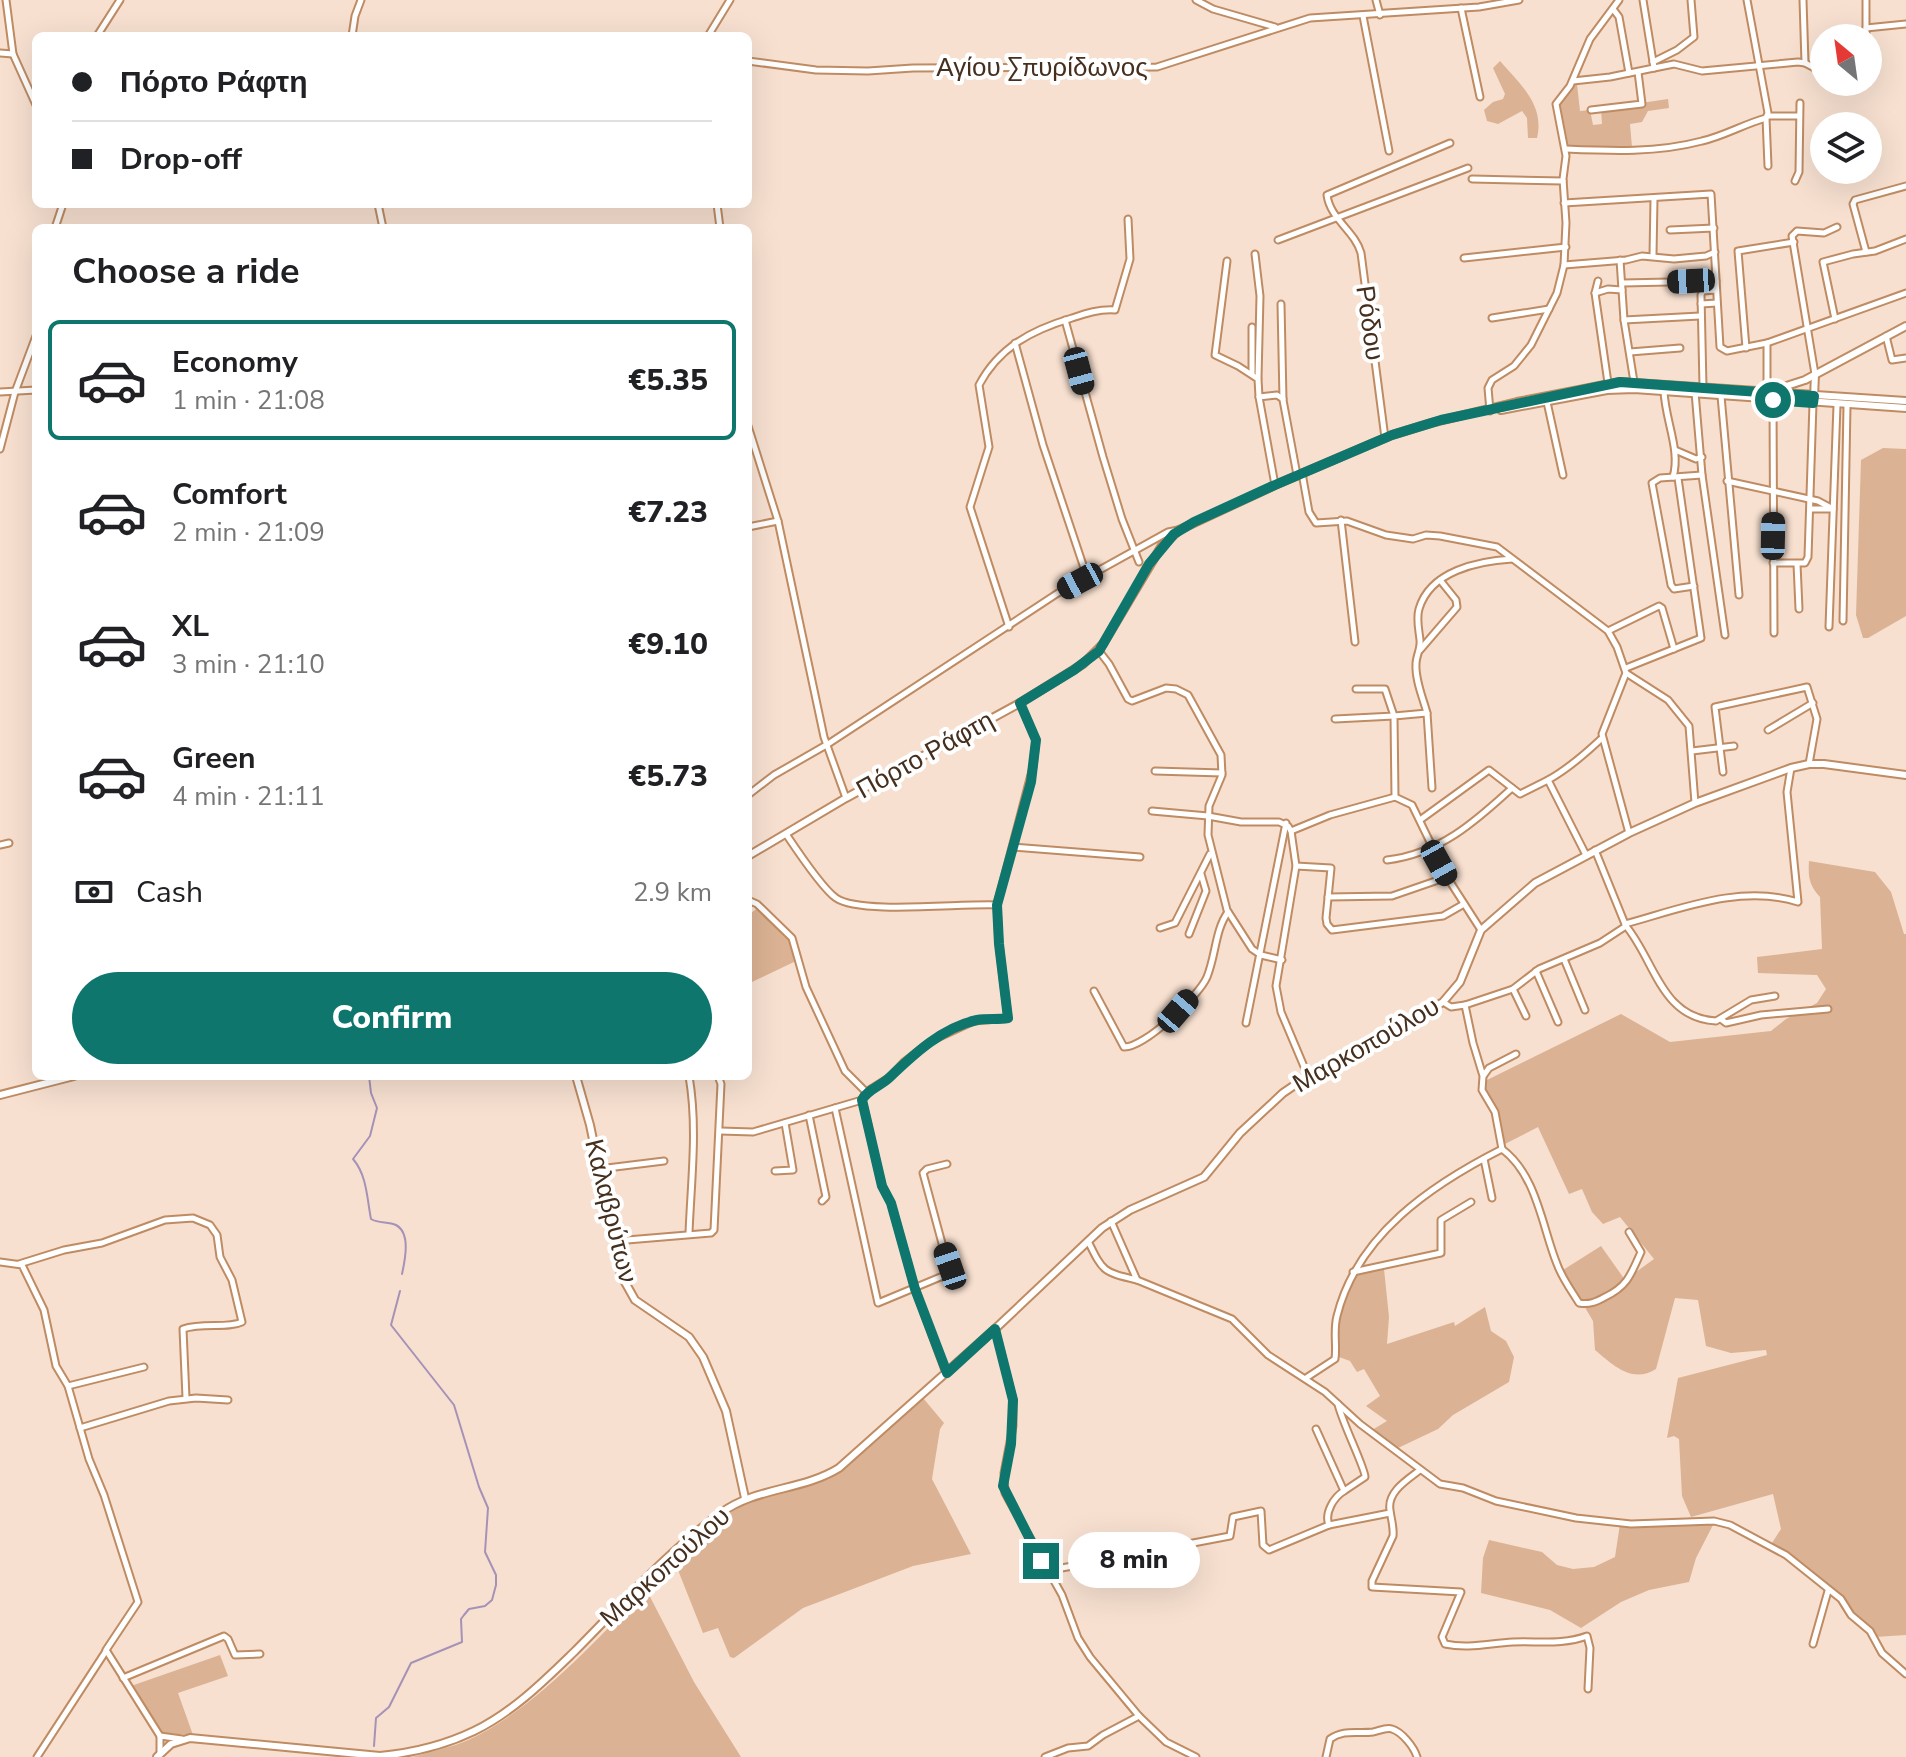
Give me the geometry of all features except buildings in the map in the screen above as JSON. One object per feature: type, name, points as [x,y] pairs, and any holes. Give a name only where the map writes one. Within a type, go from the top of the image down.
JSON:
[{"type":"main road","points":[[1767,392],[1805,380],[1906,326]]},
{"type":"main road","points":[[1814,400],[1815,374]]},
{"type":"main road","name":"Πόρτο Ράφτη","points":[[752,854],[1074,670],[1099,651],[1159,550],[1179,530],[1385,438],[1421,425],[1608,383],[1634,382],[1767,392],[1837,405],[1906,408]]},
{"type":"main road","name":"Πόρτο Ράφτη","points":[[1490,411],[1615,389],[1695,392],[1773,400],[1906,401]]},
{"type":"main road","name":"Μαρκοπούλου","points":[[183,1739],[239,1742],[354,1756],[404,1753],[448,1741],[490,1722],[535,1691],[704,1526],[745,1498],[827,1476],[947,1373],[1111,1221],[1204,1177],[1260,1113],[1308,1076],[1443,1002],[1460,982],[1481,930],[1535,883],[1629,833],[1695,803],[1791,768],[1809,764],[1875,769],[1906,775]]},
{"type":"main road","points":[[0,1095],[58,1080]]},
{"type":"main road","name":"Καλαβρύτων","points":[[577,1080],[621,1275],[635,1300],[689,1337],[703,1357],[726,1411],[745,1498]]},
{"type":"main road","points":[[158,1755],[183,1739]]},
{"type":"street","points":[[6,0],[13,54],[32,96]]},
{"type":"street","points":[[100,32],[120,0]]},
{"type":"street","points":[[353,32],[361,0]]},
{"type":"street","points":[[710,32],[730,0]]},
{"type":"street","points":[[1196,0],[1213,9],[1276,28]]},
{"type":"street","points":[[1376,0],[1380,15]]},
{"type":"street","name":"Αγίου Σπυρίδωνος","points":[[752,62],[816,70],[868,71],[1157,67],[1310,18],[1380,15],[1519,0]]},
{"type":"street","points":[[1490,411],[1487,393],[1490,384],[1524,355],[1557,293],[1564,265],[1563,181],[1566,149],[1556,104],[1573,81],[1584,49],[1619,0]]},
{"type":"street","points":[[1643,0],[1653,65]]},
{"type":"street","points":[[1573,81],[1638,72],[1677,50],[1694,37],[1691,0]]},
{"type":"street","points":[[1747,0],[1767,117],[1768,166]]},
{"type":"street","points":[[1805,0],[1805,63]]},
{"type":"street","points":[[1866,0],[1866,24]]},
{"type":"street","points":[[1461,8],[1480,97]]},
{"type":"street","points":[[1613,9],[1619,17],[1629,73]]},
{"type":"street","points":[[1363,16],[1389,151]]},
{"type":"street","points":[[1882,26],[1906,24]]},
{"type":"street","points":[[0,53],[13,54]]},
{"type":"street","points":[[1653,65],[1674,64],[1702,71],[1759,64],[1805,63],[1810,66]]},
{"type":"street","points":[[1591,110],[1642,104],[1638,72]]},
{"type":"street","points":[[1795,181],[1799,172],[1800,103]]},
{"type":"street","points":[[1566,149],[1628,151],[1685,145],[1725,134],[1767,117],[1799,116]]},
{"type":"street","points":[[1336,217],[1327,200],[1330,193],[1450,143]]},
{"type":"street","points":[[1278,240],[1468,168]]},
{"type":"street","points":[[1472,179],[1563,181]]},
{"type":"street","points":[[1866,252],[1853,204],[1855,200],[1906,186]]},
{"type":"street","points":[[1564,203],[1711,194],[1721,349],[1727,351],[1767,343],[1906,293]]},
{"type":"street","points":[[1653,255],[1654,199]]},
{"type":"street","name":"Ρόδου","points":[[1336,217],[1359,244],[1361,253],[1385,438]]},
{"type":"street","points":[[1009,627],[970,507],[989,447],[979,385],[999,356],[1037,329],[1100,309],[1115,310],[1130,259],[1128,219]]},
{"type":"street","points":[[1815,374],[1792,236],[1797,231],[1824,233],[1837,227]]},
{"type":"street","points":[[1670,230],[1714,228]]},
{"type":"street","points":[[1835,319],[1823,262],[1875,251],[1906,239]]},
{"type":"street","points":[[1746,348],[1738,251],[1794,242]]},
{"type":"street","points":[[1464,258],[1566,247]]},
{"type":"street","points":[[1564,265],[1653,255],[1674,259],[1706,256],[1715,252]]},
{"type":"street","points":[[1255,254],[1260,296],[1259,397],[1275,485]]},
{"type":"street","points":[[1620,260],[1624,320],[1634,382]]},
{"type":"street","points":[[1227,261],[1215,355],[1258,379]]},
{"type":"street","points":[[1598,281],[1595,293],[1608,383]]},
{"type":"street","points":[[1595,293],[1622,286],[1716,281]]},
{"type":"street","points":[[1703,387],[1701,304],[1703,291],[1716,290]]},
{"type":"street","points":[[1701,304],[1717,303]]},
{"type":"street","points":[[1281,304],[1283,400],[1311,519],[1316,523],[1341,520],[1386,535],[1413,539],[1426,535],[1440,536],[1497,547],[1608,631],[1626,671],[1679,712],[1689,726],[1695,803]]},
{"type":"street","points":[[1492,318],[1550,308]]},
{"type":"street","points":[[1624,320],[1700,316]]},
{"type":"street","points":[[1065,320],[1091,416],[1139,562]]},
{"type":"street","points":[[1252,327],[1252,374]]},
{"type":"street","points":[[1886,335],[1892,360],[1906,358]]},
{"type":"street","points":[[1015,343],[1043,445],[1087,577]]},
{"type":"street","points":[[1767,343],[1767,392]]},
{"type":"street","points":[[0,449],[15,392],[32,347]]},
{"type":"street","points":[[1630,352],[1680,348]]},
{"type":"street","points":[[0,392],[32,390]]},
{"type":"street","points":[[1629,833],[1602,738],[1603,728],[1626,671],[1701,638],[1676,478],[1678,462],[1666,414],[1664,390]]},
{"type":"street","points":[[1695,392],[1702,475],[1725,635]]},
{"type":"street","points":[[1259,397],[1277,395],[1283,400]]},
{"type":"street","points":[[1721,396],[1739,595]]},
{"type":"street","points":[[1773,400],[1774,633]]},
{"type":"street","points":[[1773,563],[1805,563],[1808,557],[1814,400]]},
{"type":"street","points":[[1547,402],[1563,475]]},
{"type":"street","points":[[1829,627],[1837,405]]},
{"type":"street","points":[[1843,621],[1847,406]]},
{"type":"street","points":[[752,439],[778,521],[828,744],[846,798]]},
{"type":"street","points":[[1674,450],[1696,459],[1702,457]]},
{"type":"street","points":[[1694,586],[1674,589],[1652,483],[1655,479],[1702,475]]},
{"type":"street","points":[[1727,481],[1811,499],[1833,509]]},
{"type":"street","points":[[1810,508],[1833,509]]},
{"type":"street","points":[[1341,520],[1355,642]]},
{"type":"street","points":[[752,526],[778,521]]},
{"type":"street","points":[[752,792],[1087,577],[1168,532],[1179,530]]},
{"type":"street","points":[[1151,543],[1159,550]]},
{"type":"street","points":[[1432,788],[1427,713],[1416,670],[1418,612],[1427,591],[1440,580],[1488,561],[1513,559]]},
{"type":"street","points":[[1797,564],[1799,609]]},
{"type":"street","points":[[1419,651],[1457,607],[1456,600],[1440,580]]},
{"type":"street","points":[[1608,631],[1659,606],[1675,649]]},
{"type":"street","points":[[1099,651],[1132,701],[1166,688],[1188,695],[1221,755],[1222,773],[1208,816],[1211,853],[1228,912],[1252,949],[1261,955],[1282,960]]},
{"type":"street","points":[[1723,772],[1715,707],[1807,687],[1817,719],[1809,764]]},
{"type":"street","points":[[1356,689],[1385,689],[1394,716],[1395,797]]},
{"type":"street","points":[[947,1373],[915,1289],[891,1203],[882,1186],[862,1100],[866,1092],[890,1077],[933,1040],[974,1021],[1008,1018],[997,905],[1031,782],[1036,740],[1020,703]]},
{"type":"street","points":[[1768,730],[1813,703]]},
{"type":"street","points":[[1335,719],[1427,713]]},
{"type":"street","points":[[1420,820],[1489,770],[1523,795],[1569,768],[1602,738]]},
{"type":"street","points":[[1692,751],[1734,746]]},
{"type":"street","points":[[1443,1002],[1451,1007],[1465,1005],[1513,989],[1536,971],[1600,943],[1625,925],[1726,897],[1779,896],[1798,902],[1787,792],[1791,768]]},
{"type":"street","points":[[1155,771],[1222,773]]},
{"type":"street","points":[[1548,780],[1586,855]]},
{"type":"street","points":[[1387,860],[1419,854],[1463,831],[1512,788]]},
{"type":"street","points":[[1291,831],[1330,815],[1395,797],[1409,802],[1447,877],[1481,930]]},
{"type":"street","points":[[1152,811],[1241,822],[1286,823]]},
{"type":"street","points":[[1286,823],[1291,831],[1296,866],[1276,986],[1281,1012],[1308,1076]]},
{"type":"street","points":[[1246,1023],[1286,823]]},
{"type":"street","points":[[786,834],[830,893],[849,903],[894,907],[997,905]]},
{"type":"street","points":[[0,845],[9,843]]},
{"type":"street","points":[[1014,847],[1140,857]]},
{"type":"street","points":[[1595,850],[1625,925],[1671,1000],[1705,1021],[1722,1020],[1751,1000],[1775,996]]},
{"type":"street","points":[[1160,928],[1175,923],[1211,853]]},
{"type":"street","points":[[1296,866],[1331,868],[1327,924],[1332,930],[1443,916],[1464,904]]},
{"type":"street","points":[[1189,934],[1206,891],[1200,873]]},
{"type":"street","points":[[1328,897],[1392,896],[1447,877]]},
{"type":"street","points":[[752,902],[792,938],[806,987],[845,1071],[866,1092]]},
{"type":"street","points":[[1094,991],[1124,1047],[1130,1047],[1159,1030],[1204,982],[1221,921],[1228,912]]},
{"type":"street","points":[[1564,959],[1585,1010]]},
{"type":"street","points":[[1536,971],[1558,1022]]},
{"type":"street","points":[[1513,989],[1526,1016]]},
{"type":"street","points":[[1465,1005],[1483,1076],[1482,1090],[1495,1112],[1502,1149],[1521,1171],[1540,1208],[1559,1269],[1579,1303],[1593,1303],[1620,1290],[1627,1281],[1641,1252],[1629,1232]]},
{"type":"street","points":[[1722,1020],[1726,1023],[1761,1015],[1828,1009]]},
{"type":"street","points":[[1483,1076],[1489,1068],[1516,1054]]},
{"type":"street","points":[[689,1233],[694,1127],[690,1080]]},
{"type":"street","points":[[615,1241],[711,1233],[714,1230],[720,1080]]},
{"type":"street","points":[[720,1131],[753,1132],[862,1100]]},
{"type":"street","points":[[835,1108],[878,1303],[950,1273],[923,1173],[947,1164]]},
{"type":"street","points":[[809,1115],[824,1188]]},
{"type":"street","points":[[798,1119],[810,1126]]},
{"type":"street","points":[[775,1171],[793,1170],[785,1123]]},
{"type":"street","points":[[1306,1378],[1335,1359],[1335,1326],[1353,1272],[1380,1233],[1453,1175],[1502,1149]]},
{"type":"street","points":[[1484,1159],[1492,1198]]},
{"type":"street","points":[[599,1169],[664,1161]]},
{"type":"street","points":[[1353,1272],[1441,1253],[1441,1220],[1471,1202]]},
{"type":"street","points":[[0,1262],[18,1264],[64,1250],[102,1243],[174,1219],[193,1218],[210,1225],[217,1235],[220,1257],[232,1280],[242,1322],[232,1326],[200,1325],[183,1329],[186,1398]]},
{"type":"street","points":[[1111,1221],[1137,1280]]},
{"type":"street","points":[[1087,1240],[1100,1266],[1107,1272],[1137,1280],[1232,1319],[1268,1355],[1306,1378],[1440,1484],[1556,1515],[1631,1524],[1714,1521],[1730,1525],[1786,1555],[1841,1599],[1851,1615],[1870,1631],[1882,1653],[1905,1670]]},
{"type":"street","points":[[18,1264],[26,1271],[44,1310],[56,1366],[68,1386],[138,1602],[37,1757]]},
{"type":"street","points":[[995,1329],[1013,1400],[1011,1444],[1003,1486],[1046,1571],[1062,1595],[1078,1638],[1090,1657],[1139,1716],[1166,1742],[1196,1757]]},
{"type":"street","points":[[68,1386],[144,1367]]},
{"type":"street","points":[[80,1428],[169,1401],[186,1398],[228,1400]]},
{"type":"street","points":[[1329,1525],[1327,1514],[1334,1500],[1367,1475],[1355,1454],[1337,1403]]},
{"type":"street","points":[[1316,1429],[1344,1491]]},
{"type":"street","points":[[1420,1470],[1391,1496],[1388,1504],[1393,1536],[1372,1587],[1461,1592],[1442,1637],[1445,1644],[1470,1647],[1517,1642],[1563,1643],[1587,1636],[1590,1648],[1588,1689]]},
{"type":"street","points":[[1046,1571],[1230,1536],[1233,1517],[1257,1510],[1263,1516],[1263,1545],[1269,1550],[1329,1525],[1390,1513]]},
{"type":"street","points":[[1813,1644],[1828,1591]]},
{"type":"street","points":[[123,1678],[224,1636],[235,1655],[260,1654]]},
{"type":"street","points":[[106,1650],[160,1736],[158,1755]]},
{"type":"street","points":[[1045,1757],[1068,1748],[1088,1746],[1139,1716]]},
{"type":"street","points":[[1326,1757],[1330,1739],[1334,1736],[1388,1728],[1398,1732],[1414,1748],[1417,1757]]},
{"type":"street","points":[[160,1736],[183,1739]]},
{"type":"shaded area","points":[[1500,61],[1534,105],[1539,126],[1537,138],[1528,138],[1527,118],[1522,111],[1498,124],[1487,121],[1484,110],[1493,102],[1503,99],[1505,94],[1493,68]]},
{"type":"shaded area","points":[[1577,84],[1580,111],[1590,110],[1593,125],[1602,124],[1601,109],[1668,99],[1669,108],[1648,111],[1642,122],[1630,124],[1632,147],[1567,146],[1560,103]]},
{"type":"shaded area","points":[[1883,448],[1906,449],[1906,616],[1863,638],[1856,615],[1861,460]]},
{"type":"shaded area","points":[[1809,861],[1875,872],[1891,892],[1906,934],[1906,1635],[1875,1637],[1844,1599],[1772,1543],[1781,1529],[1773,1494],[1691,1517],[1682,1496],[1679,1439],[1674,1436],[1667,1438],[1678,1378],[1767,1355],[1766,1350],[1731,1353],[1706,1346],[1698,1300],[1675,1298],[1656,1369],[1631,1374],[1616,1367],[1595,1350],[1593,1321],[1563,1270],[1601,1246],[1625,1280],[1654,1259],[1620,1217],[1603,1224],[1592,1212],[1582,1189],[1569,1194],[1538,1127],[1503,1145],[1498,1115],[1487,1096],[1485,1081],[1621,1014],[1670,1042],[1771,1031],[1786,1019],[1817,1003],[1826,989],[1817,975],[1758,973],[1757,957],[1822,949],[1820,897],[1810,880]]},
{"type":"shaded area","points":[[759,907],[790,939],[796,961],[752,982],[752,912]]},
{"type":"shaded area","points":[[1384,1269],[1389,1317],[1387,1344],[1454,1322],[1455,1326],[1485,1307],[1491,1331],[1506,1341],[1514,1357],[1509,1382],[1453,1415],[1438,1429],[1398,1448],[1372,1430],[1387,1421],[1366,1406],[1380,1396],[1364,1369],[1357,1372],[1350,1361],[1339,1357],[1338,1345],[1340,1315],[1354,1275]]},
{"type":"shaded area","points":[[923,1398],[944,1423],[940,1429],[932,1479],[971,1554],[913,1566],[803,1608],[734,1658],[730,1657],[718,1628],[703,1633],[674,1560],[699,1536],[744,1503],[829,1479]]},
{"type":"shaded area","points":[[1714,1523],[1696,1558],[1689,1582],[1649,1590],[1621,1602],[1581,1628],[1550,1610],[1481,1593],[1483,1558],[1489,1540],[1542,1552],[1557,1565],[1573,1569],[1594,1567],[1615,1557],[1620,1524],[1660,1526]]},
{"type":"shaded area","points":[[646,1589],[694,1682],[741,1757],[412,1757],[466,1741],[515,1712],[562,1673]]},
{"type":"shaded area","points":[[220,1655],[228,1676],[178,1693],[193,1735],[160,1733],[131,1686]]},
{"type":"waterway","points":[[369,1080],[377,1108],[370,1136],[353,1159],[364,1180],[371,1219],[396,1225],[404,1234],[406,1247],[402,1274]]},
{"type":"waterway","points":[[374,1746],[376,1718],[389,1707],[411,1663],[462,1642],[461,1619],[469,1609],[485,1606],[492,1600],[496,1585],[496,1575],[485,1552],[488,1508],[454,1405],[391,1325],[400,1291]]},
{"type":"route","points":[[1041,1561],[1003,1486],[1011,1444],[1013,1400],[995,1329],[947,1373],[915,1289],[891,1203],[882,1186],[862,1100],[866,1092],[890,1077],[933,1040],[974,1021],[1008,1018],[997,905],[1031,782],[1036,740],[1020,703],[1099,651],[1149,564],[1174,534],[1275,485],[1392,435],[1517,402],[1620,382],[1814,396],[1813,403],[1773,400]]}]
